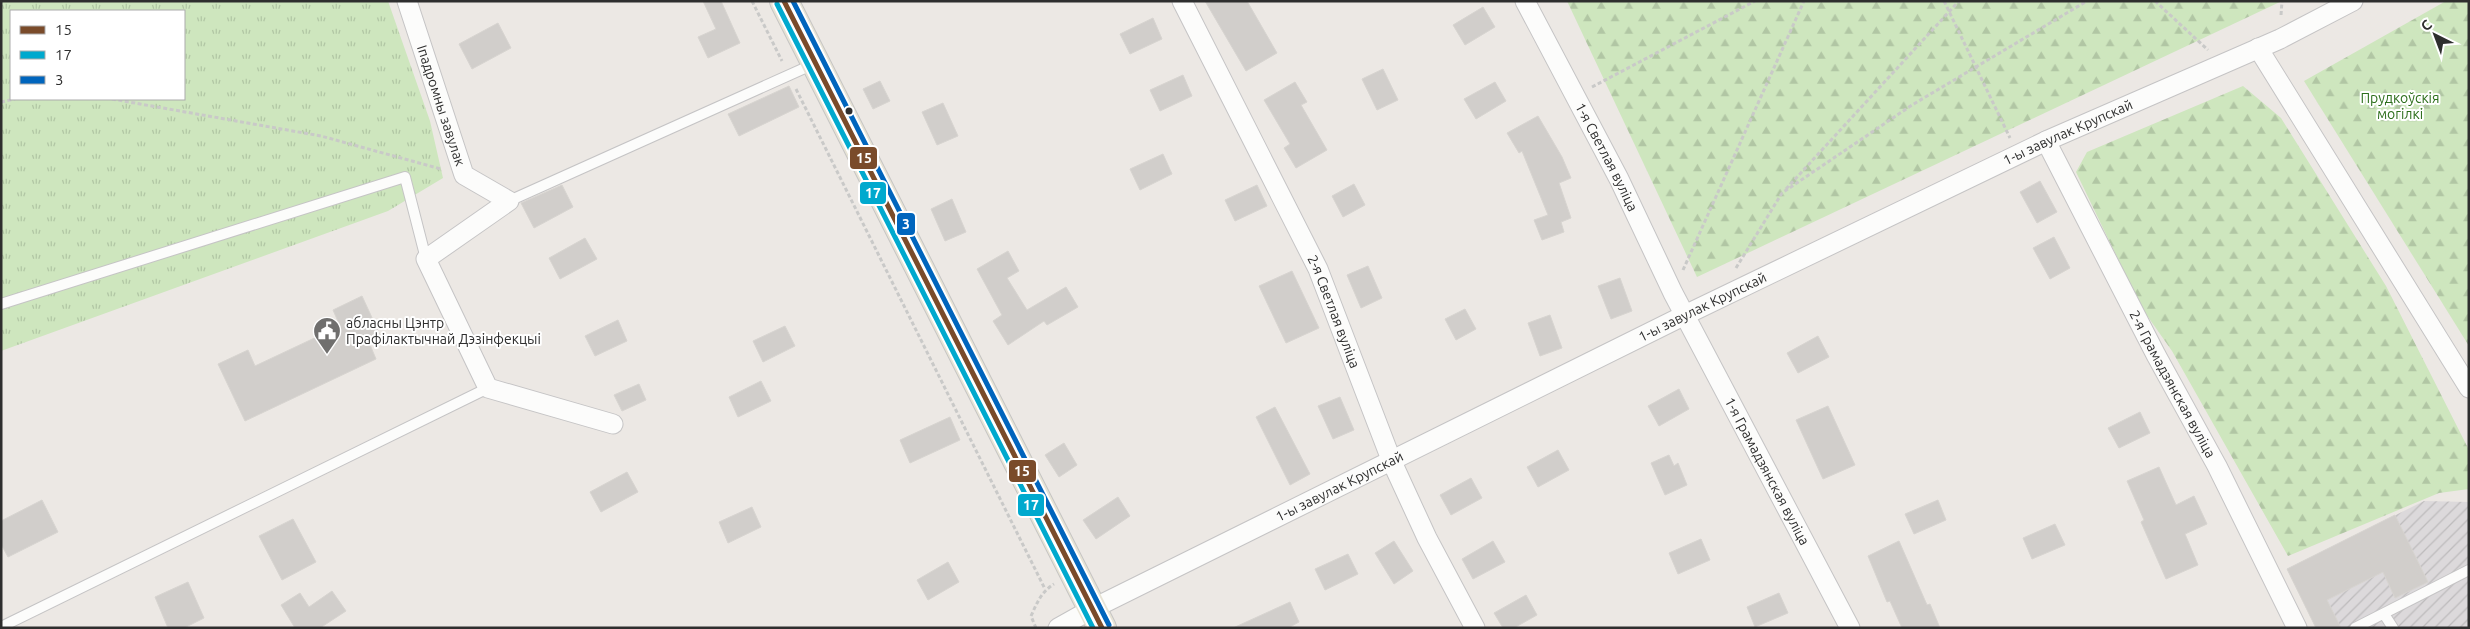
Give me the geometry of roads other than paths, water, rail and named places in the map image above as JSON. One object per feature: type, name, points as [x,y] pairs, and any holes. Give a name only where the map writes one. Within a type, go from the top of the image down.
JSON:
[{"type":"main road","points":[[784,1],[1097,618]]},
{"type":"street","name":"Іпадромны завулак","points":[[407,1],[464,175],[509,201]]},
{"type":"street","name":"2-я Светлая вуліца","points":[[1182,1],[1318,269],[1392,462],[1427,538],[1475,628]]},
{"type":"street","name":"1-я Светлая вуліца","points":[[1525,1],[1619,179],[1685,316]]},
{"type":"street","name":"1-ы завулак Крупскай","points":[[1058,628],[1097,618],[1392,462],[1717,300],[2046,141],[2258,48],[2353,1]]},
{"type":"street","points":[[2258,48],[2469,388]]},
{"type":"street","name":"2-я Грамадзянская вуліца","points":[[2046,141],[2156,355],[2217,466],[2298,628]]},
{"type":"street","points":[[509,201],[426,259],[488,388],[613,424]]},
{"type":"street","name":"1-я Грамадзянская вуліца","points":[[1685,316],[1850,628]]},
{"type":"lane","points":[[509,201],[816,63]]},
{"type":"lane","points":[[1,304],[405,177],[426,259]]},
{"type":"lane","points":[[1,627],[488,388]]},
{"type":"lane","points":[[2355,628],[2469,570]]},
{"type":"lane","points":[[2384,614],[2393,628]]},
{"type":"place","name":"абласны Цэнтр Прафілактычнай Дэзінфекцыі","points":[[327,355]]},
{"type":"park label","name":"Прудкоўскія могілкі","points":[[2400,106]]}]
